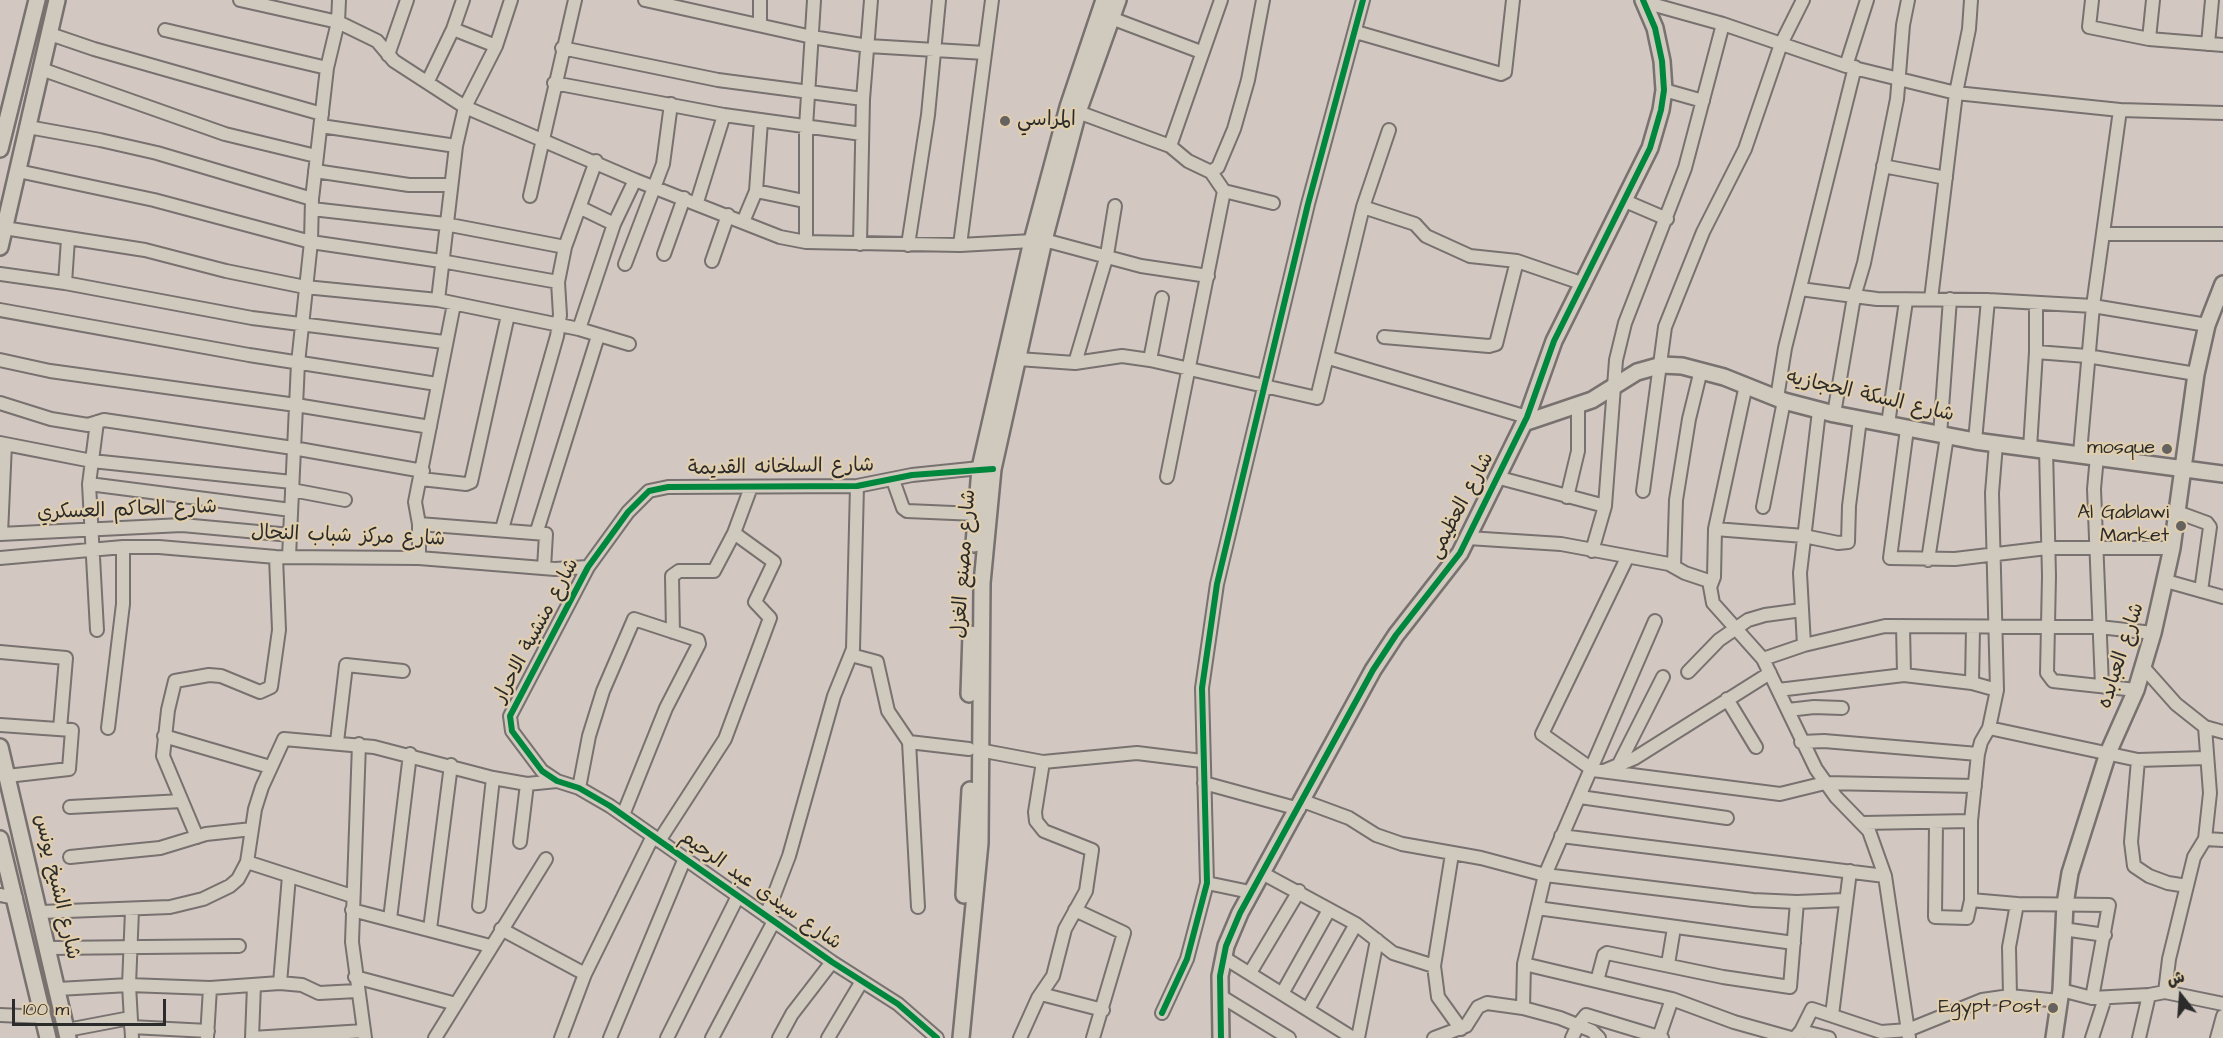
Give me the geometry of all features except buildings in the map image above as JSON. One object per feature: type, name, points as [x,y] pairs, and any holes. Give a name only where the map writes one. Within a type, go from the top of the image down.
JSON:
[{"type":"street","points":[[0,149],[37,0]]},
{"type":"street","points":[[0,247],[57,0]]},
{"type":"street","points":[[240,0],[338,22],[377,41],[388,55],[465,107],[596,161],[635,180],[697,202],[780,237],[806,242],[908,245],[1038,241],[1107,255],[1141,266],[1208,276]]},
{"type":"street","points":[[289,557],[301,323],[311,242],[316,156],[327,68],[338,22],[339,0]]},
{"type":"street","points":[[388,55],[407,0]]},
{"type":"street","points":[[428,81],[453,29],[463,0]]},
{"type":"street","points":[[438,300],[450,184],[465,107],[496,46],[512,0]]},
{"type":"street","points":[[530,196],[562,48],[575,0]]},
{"type":"street","points":[[645,0],[698,5],[760,25],[812,37],[868,46],[985,53]]},
{"type":"street","points":[[760,0],[760,25]]},
{"type":"street","points":[[806,242],[804,201],[806,127],[814,0]]},
{"type":"street","points":[[860,244],[862,99],[871,0]]},
{"type":"street","points":[[908,245],[936,50],[939,0]]},
{"type":"street","points":[[960,245],[992,0]]},
{"type":"street","name":"شارع مصنع الغزل","points":[[974,749],[976,514],[1068,107],[1104,0]]},
{"type":"street","name":"شارع مصنع الغزل","points":[[960,1038],[954,1021],[969,839],[987,468],[1018,359],[1038,241],[1078,112],[1118,0]]},
{"type":"street","points":[[1170,146],[1221,0]]},
{"type":"street","points":[[1211,172],[1218,167],[1234,129],[1248,80],[1263,0]]},
{"type":"street","points":[[1162,1013],[1187,959],[1207,883],[1202,761],[1202,688],[1217,584],[1308,204],[1363,0]]},
{"type":"street","points":[[1356,32],[1501,74],[1505,72],[1513,0]]},
{"type":"street","points":[[1643,492],[1662,365],[1662,341],[1674,301],[1703,232],[1744,149],[1781,44],[1803,0]]},
{"type":"street","points":[[1762,507],[1780,400],[1785,348],[1867,0]]},
{"type":"street","points":[[1804,645],[1800,573],[1804,536],[1827,413],[1864,263],[1883,166],[1899,80],[1903,25],[1908,0]]},
{"type":"street","points":[[1931,299],[1956,93],[1971,0]]},
{"type":"street","points":[[2092,0],[2089,27],[2149,39],[2223,45]]},
{"type":"street","points":[[2149,39],[2153,0]]},
{"type":"street","points":[[2208,44],[2212,0]]},
{"type":"street","points":[[1644,1],[1723,24],[1850,66],[1956,93],[2120,110],[2223,113]]},
{"type":"street","name":"شارع العظيمى","points":[[1221,1038],[1219,995],[1223,957],[1250,892],[1301,805],[1373,670],[1396,635],[1460,553],[1468,538],[1525,420],[1554,341],[1625,201],[1656,129],[1664,90],[1662,61],[1655,28],[1644,1]]},
{"type":"street","points":[[1111,18],[1201,52]]},
{"type":"street","points":[[1592,551],[1605,506],[1616,386],[1616,360],[1624,323],[1635,291],[1667,219],[1693,143],[1723,24]]},
{"type":"street","points":[[453,29],[496,46]]},
{"type":"street","points":[[165,30],[327,68]]},
{"type":"street","points":[[50,34],[321,120],[456,146]]},
{"type":"street","points":[[26,46],[46,51]]},
{"type":"street","points":[[562,48],[718,80],[862,99]]},
{"type":"street","points":[[41,69],[225,134],[316,156]]},
{"type":"street","points":[[554,83],[724,115],[862,134]]},
{"type":"street","points":[[1664,90],[1703,101]]},
{"type":"street","points":[[625,264],[655,187],[665,152],[671,104]]},
{"type":"street","points":[[2080,453],[2087,356],[2120,110]]},
{"type":"street","points":[[1078,112],[1170,146],[1188,161],[1211,172],[1224,191],[1273,203]]},
{"type":"street","points":[[697,202],[724,115]]},
{"type":"street","points":[[743,222],[756,191],[761,121]]},
{"type":"street","points":[[28,127],[157,153],[312,204],[445,224],[566,247]]},
{"type":"street","points":[[1018,359],[1075,363],[1122,356],[1188,368],[1264,388],[1317,398],[1329,358],[1363,207],[1389,129]]},
{"type":"street","points":[[502,529],[559,326],[558,282],[566,247],[596,161]]},
{"type":"street","points":[[1883,166],[1946,177]]},
{"type":"street","points":[[18,171],[154,200],[311,242],[441,261],[558,282]]},
{"type":"street","points":[[315,171],[408,185],[450,184]]},
{"type":"street","points":[[579,329],[614,225],[635,180]]},
{"type":"street","points":[[756,191],[804,201]]},
{"type":"street","points":[[1167,477],[1224,191]]},
{"type":"street","points":[[663,254],[684,198]]},
{"type":"street","points":[[1625,201],[1667,219]]},
{"type":"street","points":[[1075,363],[1107,255],[1115,206]]},
{"type":"street","points":[[1363,207],[1415,224],[1426,236],[1470,256],[1517,261],[1584,284]]},
{"type":"street","points":[[580,208],[614,225]]},
{"type":"street","points":[[712,261],[728,215]]},
{"type":"street","points":[[4,228],[145,250],[226,271],[305,287],[438,300],[579,329],[628,344]]},
{"type":"street","points":[[2104,234],[2223,234]]},
{"type":"street","points":[[65,283],[68,239]]},
{"type":"street","points":[[1384,337],[1493,346],[1497,340],[1506,297],[1517,261]]},
{"type":"street","points":[[0,274],[65,283],[252,318],[444,342]]},
{"type":"street","name":"شارع العبابده","points":[[2054,1038],[2060,996],[2065,904],[2070,873],[2108,753],[2144,668],[2172,548],[2196,374],[2207,325],[2217,310],[2223,284]]},
{"type":"street","points":[[1800,289],[1854,297],[1906,301],[1988,300],[2093,306],[2207,325]]},
{"type":"street","points":[[1150,360],[1162,298]]},
{"type":"street","points":[[1928,560],[1943,436],[1950,299]]},
{"type":"street","points":[[1975,441],[1988,300]]},
{"type":"street","points":[[1888,424],[1906,301]]},
{"type":"street","points":[[2030,447],[2036,352],[2036,303]]},
{"type":"street","points":[[419,558],[419,524],[415,502],[422,475],[444,342],[454,304]]},
{"type":"street","points":[[0,310],[298,363],[437,384]]},
{"type":"street","points":[[0,403],[51,419],[88,425],[104,420],[293,448],[466,484],[471,482],[508,315]]},
{"type":"street","points":[[537,531],[598,336]]},
{"type":"street","points":[[2036,352],[2087,356],[2196,374]]},
{"type":"street","points":[[1329,358],[1525,420]]},
{"type":"street","points":[[0,360],[51,371],[296,405],[430,427]]},
{"type":"street","name":"شارع السكة الحجازيه","points":[[1525,420],[1578,404],[1616,386],[1637,372],[1662,365],[1701,370],[1746,385],[1780,400],[1827,413],[1943,436],[2223,474]]},
{"type":"street","points":[[1674,566],[1676,500],[1689,418],[1701,370]]},
{"type":"street","points":[[1746,385],[1715,529],[1711,600],[1763,659],[1801,742],[1825,783],[1863,823],[1875,844],[1885,876],[1908,1034]]},
{"type":"street","points":[[1567,497],[1578,451],[1578,404]]},
{"type":"street","points":[[1715,529],[1804,536],[1838,543],[1848,542],[1849,506],[1860,419]]},
{"type":"street","points":[[97,422],[89,484],[98,630]]},
{"type":"street","points":[[1907,429],[1890,558],[1928,560],[1993,556],[2047,548],[2172,548]]},
{"type":"street","points":[[0,534],[2,444],[92,461],[292,486],[345,500]]},
{"type":"street","points":[[1936,823],[1935,917],[1967,918],[1971,900],[1971,821],[1978,754],[1981,742],[1989,728],[1997,690],[1992,470],[1996,444]]},
{"type":"street","points":[[2046,449],[2049,677],[2053,681],[2136,690]]},
{"type":"street","points":[[2097,456],[2094,489],[2102,686]]},
{"type":"street","name":"شارع السلخانه القديمة","points":[[649,492],[751,487],[857,486],[912,475],[987,468]]},
{"type":"street","points":[[1496,477],[1605,506]]},
{"type":"street","points":[[893,480],[903,508],[907,511],[976,514]]},
{"type":"street","points":[[89,484],[291,510]]},
{"type":"street","points":[[712,1038],[770,918],[834,696],[851,655],[856,618],[857,486]]},
{"type":"street","points":[[673,632],[672,576],[679,571],[712,572],[734,533],[751,487]]},
{"type":"street","name":"شارع منشية الاحرار","points":[[556,781],[542,771],[521,746],[512,731],[510,716],[588,567],[614,530],[649,492]]},
{"type":"street","points":[[2177,512],[2207,523],[2210,527],[2201,591]]},
{"type":"street","points":[[419,524],[537,531],[546,534],[544,568]]},
{"type":"street","name":"شارع الحاكم العسكري","points":[[0,534],[182,525],[291,535]]},
{"type":"street","points":[[561,1038],[585,974],[656,838],[725,739],[770,618],[755,602],[774,562],[734,533]]},
{"type":"street","points":[[1468,538],[1548,542],[1674,566],[1685,573],[1704,578],[1711,585]]},
{"type":"street","points":[[108,728],[123,604],[123,547]]},
{"type":"street","name":"شارع مركز شباب النحال","points":[[0,558],[123,547],[194,548],[276,557],[419,558],[544,568],[588,567]]},
{"type":"street","points":[[197,837],[164,760],[164,736],[175,681],[209,675],[221,676],[260,692],[271,687],[279,630],[276,557]]},
{"type":"street","points":[[1627,558],[1542,734],[1598,770],[1780,794],[1825,783],[1975,786]]},
{"type":"street","points":[[2166,581],[2223,597]]},
{"type":"street","points":[[1688,672],[1719,639],[1737,627],[1765,615],[1802,610]]},
{"type":"street","points":[[579,788],[589,736],[603,691],[634,619],[698,640],[699,644],[666,708],[623,815]]},
{"type":"street","points":[[1523,1008],[1524,964],[1545,874],[1580,797],[1598,770],[1655,621]]},
{"type":"street","points":[[1763,659],[1804,645],[1885,626],[2098,627],[2153,633]]},
{"type":"street","points":[[1903,626],[1904,675]]},
{"type":"street","points":[[1972,683],[1973,628]]},
{"type":"street","points":[[0,652],[66,658],[60,729]]},
{"type":"street","points":[[851,655],[876,661],[888,711],[909,742],[918,908]]},
{"type":"street","points":[[337,742],[346,665],[403,671]]},
{"type":"street","points":[[2144,668],[2176,704],[2205,727],[2223,732]]},
{"type":"street","points":[[1598,770],[1635,758],[1770,673]]},
{"type":"street","points":[[1778,690],[1904,675],[1972,683],[1997,690]]},
{"type":"street","points":[[1618,764],[1663,677]]},
{"type":"street","points":[[1727,699],[1756,747]]},
{"type":"street","points":[[1788,710],[1814,707],[1842,708]]},
{"type":"street","points":[[0,725],[72,730],[69,769],[7,776]]},
{"type":"street","points":[[2165,992],[2169,959],[2194,857],[2205,839],[2210,800],[2205,727]]},
{"type":"street","points":[[1989,728],[2138,760],[2206,758]]},
{"type":"street","points":[[164,736],[270,767]]},
{"type":"street","points":[[40,912],[170,907],[203,898],[230,886],[238,879],[247,862],[255,809],[270,767],[284,739],[359,744],[410,754],[493,778],[527,784],[556,781]]},
{"type":"street","points":[[1801,742],[1824,741],[1978,754]]},
{"type":"street","points":[[909,742],[974,749],[1043,762],[1137,753],[1202,761]]},
{"type":"street","points":[[254,985],[252,1038],[365,1034],[355,977],[352,910],[359,744]]},
{"type":"street","name":"شارع الشيخ يونس","points":[[0,747],[68,1034]]},
{"type":"street","points":[[390,919],[410,754]]},
{"type":"street","points":[[2138,760],[2131,842],[2134,866],[2149,876],[2187,886]]},
{"type":"street","points":[[1020,1038],[1041,993],[1053,976],[1065,929],[1086,891],[1092,850],[1039,828],[1035,812],[1043,762]]},
{"type":"street","points":[[430,929],[451,765]]},
{"type":"street","points":[[479,906],[493,778]]},
{"type":"street","name":"شارع سيدى عبد الرحيم","points":[[556,781],[579,788],[623,815],[832,962],[898,1004],[931,1036]]},
{"type":"street","points":[[1204,783],[1349,818],[1376,835],[1393,841],[1481,858],[1545,874],[1706,895],[1797,902],[1845,900]]},
{"type":"street","points":[[520,842],[527,784]]},
{"type":"street","points":[[1580,797],[1727,818]]},
{"type":"street","points":[[70,807],[182,801]]},
{"type":"street","points":[[1863,823],[1971,821]]},
{"type":"street","points":[[70,857],[150,849],[197,837],[252,829]]},
{"type":"street","points":[[1561,836],[1885,876]]},
{"type":"street","name":"شارع الشيخ يونس","points":[[0,838],[48,1038]]},
{"type":"street","points":[[2205,839],[2223,840]]},
{"type":"street","points":[[1452,854],[1434,966],[1438,997],[1461,1029]]},
{"type":"street","points":[[610,1038],[685,858]]},
{"type":"street","points":[[435,1038],[546,859]]},
{"type":"street","points":[[247,862],[352,896]]},
{"type":"street","points":[[1832,1015],[1850,871]]},
{"type":"street","points":[[1262,873],[1299,891],[1356,924],[1393,952],[1434,966]]},
{"type":"street","points":[[280,983],[289,876]]},
{"type":"street","points":[[1207,883],[1250,892]]},
{"type":"street","points":[[1250,973],[1299,891]]},
{"type":"street","points":[[0,895],[16,898]]},
{"type":"street","points":[[667,1038],[738,896]]},
{"type":"street","points":[[1971,900],[2017,904],[2109,904],[2092,1038]]},
{"type":"street","points":[[1597,981],[1604,955],[1607,952],[1723,977],[1788,987],[1793,980],[1797,902]]},
{"type":"street","points":[[2010,996],[2009,947],[2017,904]]},
{"type":"street","points":[[1537,908],[1794,943]]},
{"type":"street","points":[[131,1028],[129,985],[132,910]]},
{"type":"street","points":[[352,910],[490,946]]},
{"type":"street","points":[[1075,910],[1124,933],[1093,1038]]},
{"type":"street","points":[[1283,992],[1329,910]]},
{"type":"street","points":[[1308,1009],[1356,924]]},
{"type":"street","points":[[1668,964],[1674,928]]},
{"type":"street","points":[[501,929],[585,974]]},
{"type":"street","points":[[2063,929],[2105,935]]},
{"type":"street","points":[[1359,1038],[1377,940]]},
{"type":"street","points":[[49,948],[238,946]]},
{"type":"street","points":[[1223,957],[1283,992],[1353,1038]]},
{"type":"street","points":[[779,1038],[808,992],[832,962]]},
{"type":"street","points":[[1524,964],[1671,999],[1734,1022],[1796,1036],[1829,1038]]},
{"type":"street","points":[[355,977],[456,1004]]},
{"type":"street","points":[[828,1038],[862,981]]},
{"type":"street","points":[[58,989],[129,985],[210,988],[280,983],[302,985],[319,993],[357,992]]},
{"type":"street","points":[[68,1034],[131,1028],[207,1035],[210,988]]},
{"type":"street","points":[[1796,1036],[1812,1009],[1875,1031],[1908,1034],[1982,1000],[2010,996],[2098,998],[2165,992],[2223,1004]]},
{"type":"street","points":[[1041,993],[1103,1010]]},
{"type":"street","points":[[1219,995],[1289,1038]]},
{"type":"street","points":[[2139,1038],[2149,995]]},
{"type":"street","points":[[1572,1038],[1578,1025],[1588,1016],[1661,1037],[1671,999]]},
{"type":"street","points":[[1436,1038],[1461,1029],[1471,1022],[1482,1004],[1523,1008],[1578,1025],[1592,1031],[1599,1038]]},
{"type":"street","points":[[0,1015],[44,1017]]},
{"type":"street","points":[[2217,1038],[2223,1016]]},
{"type":"cycle path","points":[[1162,1013],[1187,959],[1207,883],[1202,688],[1217,584],[1308,204],[1363,0]]},
{"type":"cycle path","points":[[1221,1038],[1220,976],[1226,946],[1240,913],[1373,670],[1396,635],[1460,553],[1527,417],[1554,341],[1650,148],[1664,90],[1662,61],[1655,28],[1643,0]]},
{"type":"cycle path","points":[[937,1038],[898,1004],[832,962],[610,806],[579,788],[557,781],[542,771],[512,731],[510,716],[588,567],[628,512],[649,491],[668,487],[857,486],[912,475],[993,469]]},
{"type":"place","name":"المراسي","points":[[1005,121]]},
{"type":"place","name":"mosque","points":[[2167,449]]},
{"type":"place","name":"Al Gablawi Market","points":[[2181,526]]},
{"type":"place","name":"Egypt Post","points":[[2053,1008]]}]
